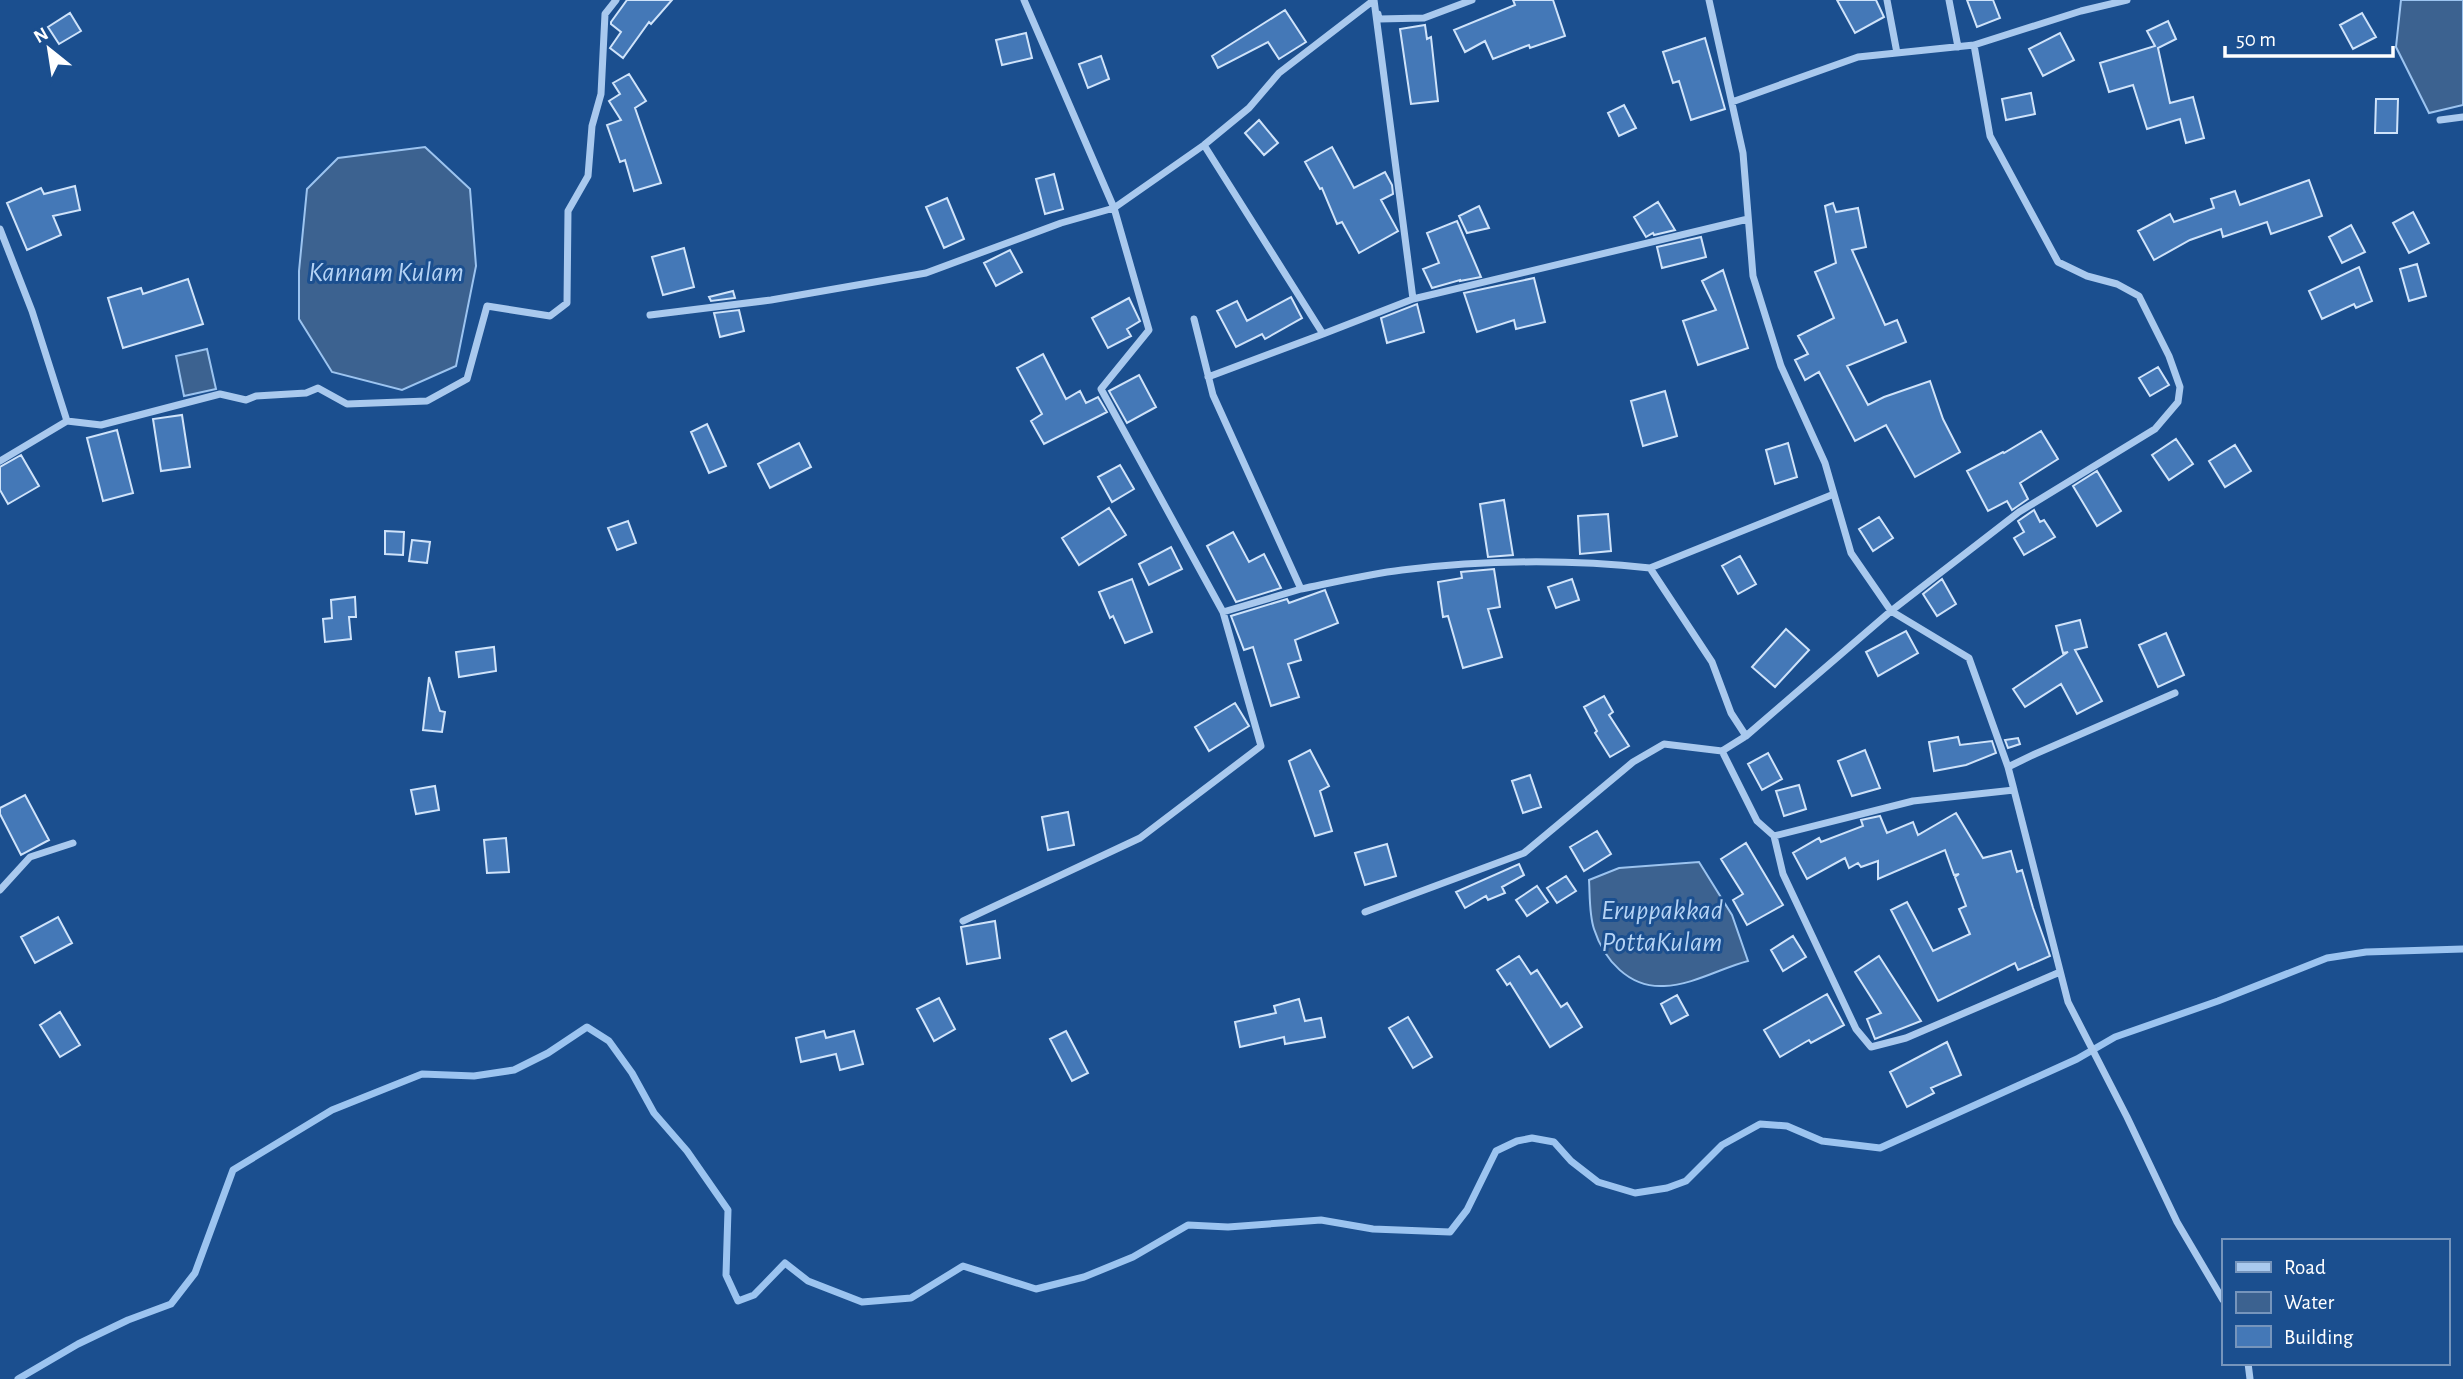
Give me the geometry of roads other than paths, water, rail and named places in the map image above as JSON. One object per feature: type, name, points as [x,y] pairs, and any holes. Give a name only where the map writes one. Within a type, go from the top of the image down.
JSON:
[{"type":"street","points":[[0,461],[67,421],[101,425],[220,394],[246,400],[256,396],[306,393],[318,388],[347,404],[427,401],[467,379],[488,306],[550,316],[568,303],[568,211],[588,176],[592,126],[601,94],[605,14],[615,0]]},
{"type":"street","points":[[963,921],[1140,838],[1261,746],[1223,612],[1101,389],[1149,330],[1114,208],[1024,0]]},
{"type":"street","points":[[650,315],[771,300],[926,273],[1061,223],[1114,208],[1203,145],[1249,108],[1279,73],[1374,0]]},
{"type":"street","points":[[1374,0],[1379,19],[1424,18],[1472,0]]},
{"type":"street","points":[[1374,0],[1413,299]]},
{"type":"street","points":[[1709,0],[1743,153],[1753,276],[1777,354],[1825,463],[1851,553],[1891,611],[1969,658],[2008,767],[2068,1002],[2177,1222],[2222,1298]]},
{"type":"street","points":[[1887,0],[1897,53]]},
{"type":"street","points":[[1949,0],[1958,47]]},
{"type":"street","points":[[1732,102],[1858,57],[1974,46],[2081,11],[2127,0]]},
{"type":"street","points":[[1365,912],[1524,853],[1633,762],[1664,744],[1722,751],[1746,736],[1891,611],[2019,512],[2155,429],[2178,402],[2180,387],[2169,356],[2139,296],[2117,284],[2087,276],[2058,262],[1990,136],[1974,46]]},
{"type":"street","points":[[2440,120],[2463,117]]},
{"type":"street","points":[[1203,145],[1323,334]]},
{"type":"street","points":[[1208,377],[1413,299],[1748,219]]},
{"type":"street","points":[[0,229],[32,310],[67,421]]},
{"type":"street","points":[[1194,319],[1213,395],[1301,589]]},
{"type":"street","points":[[1223,612],[1301,589],[1401,570],[1500,562],[1595,562],[1650,568],[1834,494]]},
{"type":"street","points":[[1650,568],[1712,662],[1731,713],[1746,736]]},
{"type":"street","points":[[2008,767],[2175,693]]},
{"type":"street","points":[[1722,751],[1757,821],[1774,836],[1783,874],[1856,1029],[1871,1048],[1906,1038],[2060,972]]},
{"type":"street","points":[[1774,836],[1913,802],[2014,790]]},
{"type":"street","points":[[0,890],[30,857],[73,843]]},
{"type":"water","points":[[2401,0],[2463,0],[2463,105],[2429,113],[2396,47]]},
{"type":"water","name":"Kannam Kulam","points":[[425,147],[470,189],[476,266],[456,366],[402,390],[332,372],[299,319],[299,271],[307,189],[338,158]]},
{"type":"water","points":[[207,349],[216,389],[184,396],[176,356]]},
{"type":"water","name":"Eruppakkad PottaKulam","points":[[1699,862],[1732,915],[1748,961],[1675,985],[1651,985],[1629,977],[1611,961],[1598,940],[1591,917],[1589,880],[1619,868]]},
{"type":"waterway","points":[[18,1379],[78,1344],[128,1320],[171,1304],[195,1273],[233,1170],[332,1110],[422,1074],[474,1076],[514,1070],[548,1053],[587,1027],[609,1041],[632,1073],[654,1113],[687,1151],[728,1210],[726,1275],[738,1301],[754,1295],[785,1263],[808,1281],[862,1302],[911,1298],[963,1266],[1036,1289],[1084,1277],[1133,1257],[1188,1225],[1228,1227],[1321,1220],[1373,1229],[1450,1232],[1467,1210],[1496,1151],[1517,1141],[1532,1138],[1554,1142],[1571,1161],[1598,1182],[1635,1193],[1667,1188],[1686,1181],[1722,1145],[1760,1124],[1787,1126],[1822,1141],[1880,1148],[2077,1059],[2115,1037],[2218,1001],[2327,958],[2366,952],[2463,949]]}]
